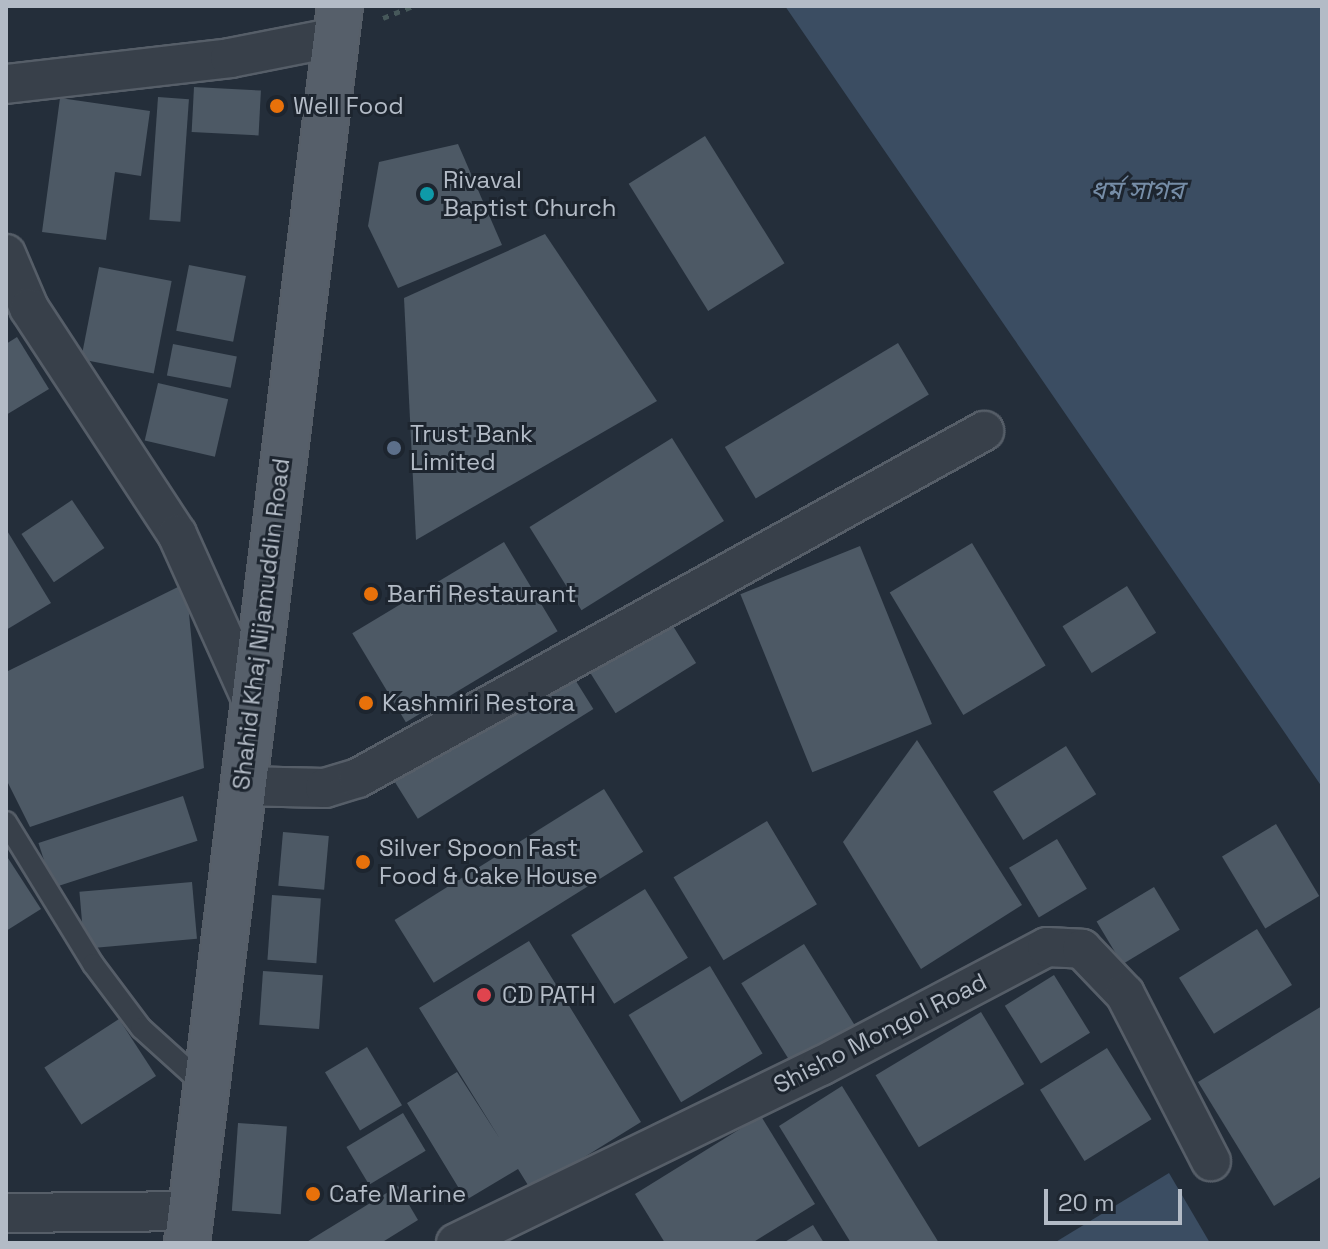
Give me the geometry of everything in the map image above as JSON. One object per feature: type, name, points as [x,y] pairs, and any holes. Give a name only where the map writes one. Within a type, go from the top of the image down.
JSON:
[{"type":"main road","name":"Shahid Khaj Nijamuddin Road","points":[[188,1227],[251,699],[338,22]]},
{"type":"street","points":[[6,84],[230,58],[338,22]]},
{"type":"street","points":[[6,254],[29,308],[177,534],[251,699]]},
{"type":"street","points":[[241,786],[325,788],[358,778],[984,431]]},
{"type":"street","name":"Shisho Mongol Road","points":[[456,1243],[821,1066],[1047,947],[1082,949],[1125,994],[1211,1161]]},
{"type":"street","points":[[6,1213],[188,1227]]},
{"type":"lane","points":[[6,822],[103,977],[141,1028],[205,1086]]},
{"type":"water","name":"ধর্ম সাগর","points":[[785,6],[1322,6],[1322,787]]},
{"type":"water","points":[[1169,1173],[1210,1243],[1054,1243]]},
{"type":"building","points":[[194,87],[261,91],[259,135],[192,132]]},
{"type":"building","points":[[158,97],[189,99],[180,222],[149,220]]},
{"type":"building","points":[[60,98],[150,111],[141,176],[115,172],[106,240],[42,232]]},
{"type":"building","points":[[705,136],[784,263],[708,311],[629,184]]},
{"type":"building","name":"Rivaval Baptist Church","points":[[458,144],[502,245],[398,288],[368,226],[379,162]]},
{"type":"building","points":[[545,234],[657,401],[416,540],[404,298]]},
{"type":"building","points":[[189,265],[246,276],[233,342],[176,331]]},
{"type":"building","points":[[99,267],[172,281],[154,373],[81,359]]},
{"type":"building","points":[[17,337],[49,389],[6,415],[6,344]]},
{"type":"building","points":[[898,343],[929,394],[756,498],[725,447]]},
{"type":"building","points":[[173,344],[237,356],[231,388],[167,375]]},
{"type":"building","points":[[158,383],[228,399],[215,457],[145,440]]},
{"type":"building","points":[[672,438],[724,521],[581,610],[530,527]]},
{"type":"building","points":[[72,500],[104,548],[54,582],[21,534]]},
{"type":"building","points":[[6,529],[51,603],[6,630]]},
{"type":"building","points":[[504,542],[558,631],[406,722],[352,633]]},
{"type":"building","points":[[972,543],[1046,666],[963,715],[890,592]]},
{"type":"building","points":[[860,546],[932,724],[812,772],[740,594]]},
{"type":"building","points":[[186,583],[204,768],[30,827],[6,779],[6,672]]},
{"type":"building","points":[[1127,586],[1156,633],[1092,673],[1063,626]]},
{"type":"building","points":[[668,618],[696,663],[616,713],[587,668]]},
{"type":"building","points":[[569,670],[593,709],[418,819],[393,780]]},
{"type":"building","points":[[917,740],[1022,905],[921,969],[843,842]]},
{"type":"building","points":[[1066,746],[1096,794],[1023,840],[993,792]]},
{"type":"building","points":[[604,789],[643,852],[434,983],[395,920]]},
{"type":"building","points":[[183,796],[198,841],[53,888],[38,843]]},
{"type":"building","points":[[767,821],[817,904],[724,960],[674,877]]},
{"type":"building","points":[[1276,824],[1319,896],[1265,928],[1222,856]]},
{"type":"building","points":[[283,832],[329,836],[324,890],[278,886]]},
{"type":"building","points":[[1057,839],[1087,889],[1039,918],[1009,868]]},
{"type":"building","points":[[6,855],[41,909],[6,931]]},
{"type":"building","points":[[192,882],[197,939],[84,949],[79,892]]},
{"type":"building","points":[[1154,887],[1180,930],[1122,964],[1097,922]]},
{"type":"building","points":[[645,889],[688,958],[614,1004],[571,935]]},
{"type":"building","points":[[272,895],[321,898],[316,963],[267,960]]},
{"type":"building","points":[[1257,929],[1292,985],[1214,1034],[1179,978]]},
{"type":"building","points":[[529,941],[641,1122],[531,1190],[518,1169],[466,1200],[407,1103],[457,1072],[500,1139],[419,1008]]},
{"type":"building","points":[[804,944],[855,1026],[793,1065],[741,983]]},
{"type":"building","points":[[710,966],[763,1053],[681,1102],[629,1015]]},
{"type":"building","points":[[263,971],[323,975],[319,1029],[259,1025]]},
{"type":"building","points":[[1054,975],[1090,1033],[1041,1063],[1005,1006]]},
{"type":"building","points":[[1322,1006],[1322,1176],[1274,1206],[1198,1082]]},
{"type":"building","points":[[981,1012],[1024,1084],[919,1147],[876,1075]]},
{"type":"building","points":[[119,1019],[156,1076],[81,1125],[44,1067]]},
{"type":"building","points":[[367,1047],[402,1105],[360,1131],[325,1072]]},
{"type":"building","points":[[1107,1048],[1152,1119],[1085,1161],[1040,1090]]},
{"type":"building","points":[[842,1086],[939,1243],[851,1243],[779,1126]]},
{"type":"building","points":[[403,1113],[426,1151],[369,1185],[346,1147]]},
{"type":"building","points":[[761,1116],[815,1204],[752,1243],[665,1243],[635,1194]]},
{"type":"building","points":[[238,1123],[287,1126],[281,1214],[232,1211]]},
{"type":"building","points":[[398,1186],[418,1220],[381,1243],[305,1243]]},
{"type":"building","points":[[813,1225],[824,1243],[783,1243]]},
{"type":"place","name":"Well Food","points":[[277,106]]},
{"type":"place","name":"Rivaval Baptist Church","points":[[427,194]]},
{"type":"place","name":"Trust Bank Limited","points":[[394,448]]},
{"type":"place","name":"Barfi Restaurant","points":[[371,594]]},
{"type":"place","name":"Kashmiri Restora","points":[[366,703]]},
{"type":"place","name":"Silver Spoon Fast Food & Cake House","points":[[363,862]]},
{"type":"place","name":"CD PATH","points":[[484,995]]},
{"type":"place","name":"Cafe Marine","points":[[313,1194]]}]
